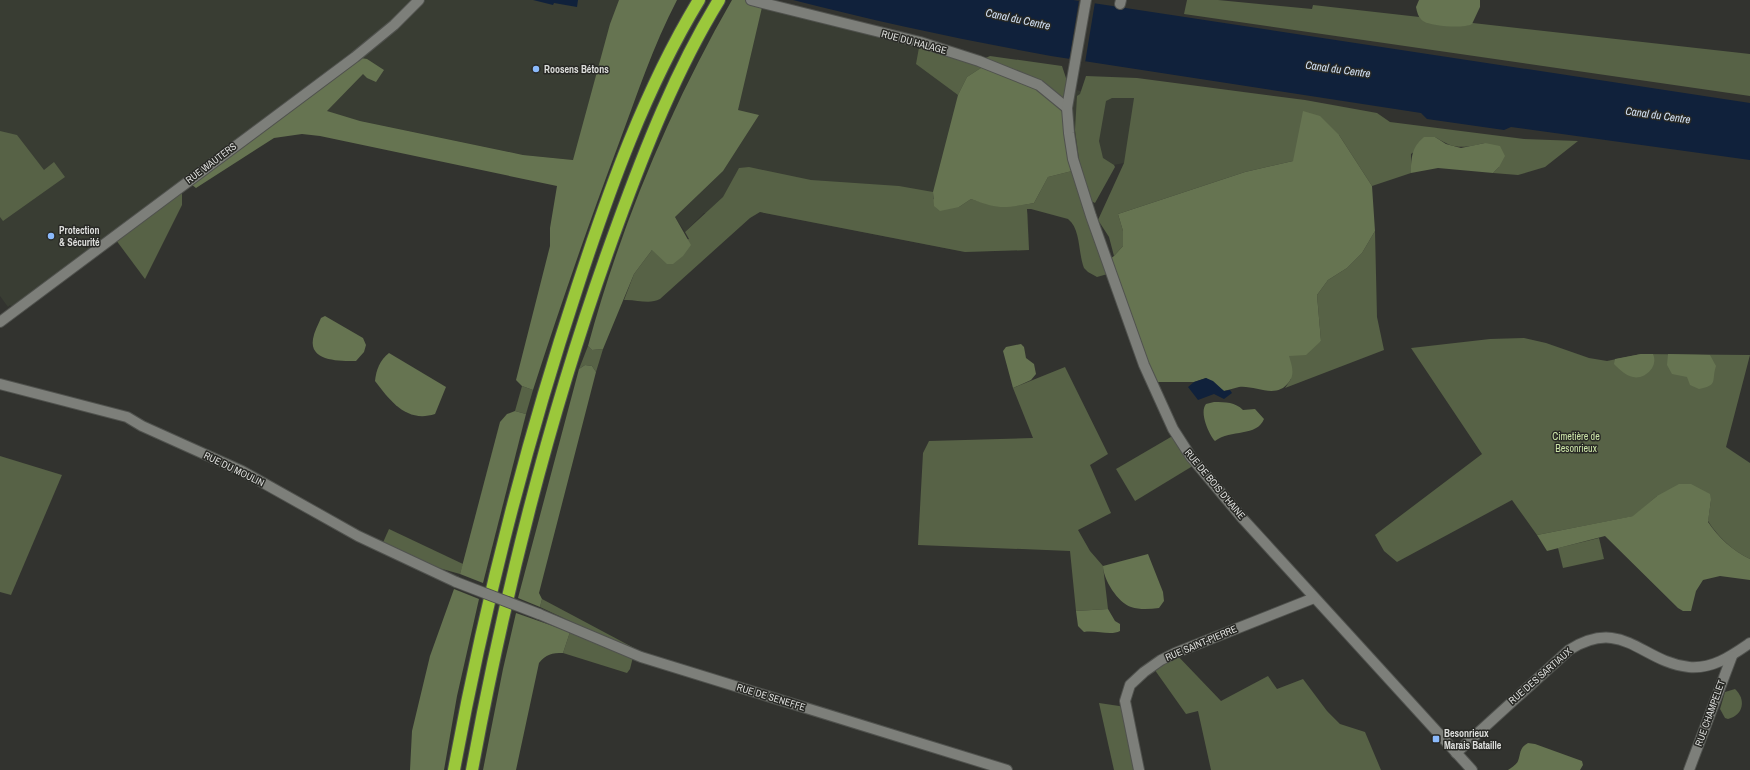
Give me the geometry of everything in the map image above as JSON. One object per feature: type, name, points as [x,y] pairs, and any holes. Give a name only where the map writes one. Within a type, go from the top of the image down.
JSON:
[{"type":"highway","points":[[454,770],[468,693],[513,502],[562,332],[619,170],[652,91],[684,25],[699,0]]},
{"type":"highway","points":[[472,770],[486,696],[511,581],[553,420],[579,335],[636,175],[669,97],[702,28],[719,0]]},
{"type":"street","name":"RUE WAUTERS","points":[[0,322],[354,57],[394,25],[419,0]]},
{"type":"street","name":"RUE DU HALAGE","points":[[751,0],[920,42],[979,61],[1039,85],[1067,108]]},
{"type":"street","name":"RUE DE BOIS D'HAINE","points":[[1086,0],[1067,108],[1071,146],[1082,189],[1144,365],[1173,429],[1196,464],[1314,598],[1472,770]]},
{"type":"street","name":"RUE DU MOULIN","points":[[0,384],[68,400],[127,417],[149,429],[242,471],[358,536],[456,582],[539,614]]},
{"type":"street","name":"RUE SAINT-PIERRE","points":[[1139,770],[1126,701],[1128,690],[1134,681],[1152,666],[1175,653],[1314,598]]},
{"type":"street","name":"RUE DE SENEFFE","points":[[539,614],[641,657],[1007,770]]},
{"type":"street","name":"RUE DES SARTIAUX","points":[[1456,753],[1569,650],[1585,641],[1602,638],[1619,640],[1669,661],[1689,667],[1710,665],[1732,656],[1750,643]]},
{"type":"street","name":"RUE CHAMPELET","points":[[1690,770],[1732,656]]},
{"type":"shaded area","points":[[0,0],[677,0],[664,24],[638,90],[573,160],[523,155],[360,121],[303,105],[15,311],[10,305],[8,307],[0,296]]},
{"type":"shaded area","points":[[732,0],[920,42],[919,49],[1080,91],[1298,110],[1124,163],[1057,176],[1025,205],[1028,214],[1029,250],[965,252],[760,212],[704,213],[685,232],[675,217],[686,206],[673,113],[711,37]]},
{"type":"green space","points":[[619,0],[677,0],[668,17],[639,89],[574,266],[533,390],[522,386],[516,380],[550,246],[550,228],[557,186],[320,136],[302,134],[274,138],[196,188],[187,181],[355,57],[367,59],[384,70],[376,82],[367,78],[363,74],[327,111],[360,121],[523,155],[573,160],[610,24]]},
{"type":"green space","points":[[732,0],[751,0],[763,3],[738,110],[759,115],[723,171],[675,217],[691,245],[683,256],[673,264],[667,264],[652,250],[634,274],[603,349],[592,350],[588,346],[601,301],[649,168],[688,83]]},
{"type":"green space","points":[[1187,0],[1218,0],[1312,9],[1313,5],[1750,54],[1750,96],[1184,14]]},
{"type":"green space","points":[[1419,0],[1480,0],[1480,7],[1472,24],[1468,26],[1455,27],[1427,23],[1423,21],[1417,13],[1416,7]]},
{"type":"green space","points":[[920,42],[979,61],[990,56],[1062,66],[1070,90],[1067,108],[987,64],[967,77],[958,95],[916,64]]},
{"type":"green space","points":[[987,64],[1039,85],[1067,108],[1076,170],[1048,177],[1034,203],[1002,207],[989,205],[971,199],[959,207],[940,211],[934,206],[933,192],[958,95],[967,77]]},
{"type":"green space","points":[[1086,76],[1137,78],[1305,100],[1377,113],[1390,122],[1524,139],[1578,141],[1545,167],[1518,175],[1493,173],[1499,167],[1485,143],[1459,147],[1448,144],[1435,137],[1411,154],[1411,173],[1372,186],[1339,135],[1293,161],[1245,172],[1118,214],[1123,231],[1123,246],[1114,256],[1109,237],[1098,220],[1124,163],[1134,98],[1112,98],[1106,101],[1099,141],[1103,158],[1115,167],[1095,203],[1091,201],[1079,159],[1075,130],[1077,96],[1080,94]]},
{"type":"green space","points":[[1303,111],[1320,116],[1339,135],[1372,186],[1375,231],[1362,253],[1347,268],[1328,280],[1317,295],[1321,341],[1306,355],[1289,356],[1292,367],[1292,376],[1284,387],[1278,390],[1272,391],[1239,387],[1224,391],[1206,378],[1194,382],[1156,382],[1107,261],[1123,246],[1123,231],[1118,214],[1245,172],[1293,161]]},
{"type":"green space","points":[[0,131],[17,135],[44,170],[54,162],[65,177],[3,221],[0,217]]},
{"type":"green space","points":[[1424,137],[1435,137],[1446,144],[1461,148],[1485,143],[1500,146],[1505,156],[1499,167],[1493,173],[1438,168],[1411,173],[1413,153],[1417,145]]},
{"type":"green space","points":[[749,167],[811,180],[899,186],[933,192],[933,199],[959,207],[971,199],[1002,205],[1034,203],[1048,177],[1076,170],[1111,273],[1097,277],[1084,268],[1077,235],[1072,223],[1068,219],[1031,209],[1027,209],[1029,250],[965,252],[760,212],[750,218],[660,299],[651,302],[624,300],[634,274],[652,250],[689,239],[685,232],[723,197],[739,168]]},
{"type":"green space","points":[[182,185],[182,205],[145,279],[113,236]]},
{"type":"green space","points":[[1375,231],[1377,317],[1384,350],[1285,388],[1291,379],[1288,356],[1321,341],[1317,295],[1328,280],[1347,268],[1362,253]]},
{"type":"green space","points":[[325,316],[363,338],[366,345],[364,352],[356,361],[327,359],[316,352],[313,347],[313,339],[321,318]]},
{"type":"green space","name":"Cimetière de Besonrieux","points":[[1524,338],[1546,343],[1589,358],[1607,361],[1641,354],[1750,355],[1726,447],[1750,463],[1750,559],[1726,543],[1716,533],[1708,521],[1711,500],[1657,496],[1634,516],[1537,535],[1512,500],[1397,562],[1384,551],[1375,535],[1482,454],[1411,348],[1490,339]]},
{"type":"green space","points":[[1021,344],[1024,347],[1026,358],[1034,364],[1036,374],[1031,380],[1013,388],[1003,351],[1006,347]]},
{"type":"green space","points":[[588,346],[592,350],[603,349],[596,372],[592,366],[585,365],[579,369]]},
{"type":"green space","points":[[389,353],[446,387],[435,414],[416,416],[400,409],[375,381],[379,366]]},
{"type":"green space","points":[[1641,354],[1653,354],[1654,359],[1652,368],[1649,372],[1642,376],[1633,377],[1628,375],[1614,364],[1615,359]]},
{"type":"green space","points":[[1668,354],[1710,355],[1716,366],[1712,384],[1699,389],[1690,385],[1687,377],[1672,374],[1667,365]]},
{"type":"green space","points":[[585,365],[592,366],[596,372],[539,593],[542,599],[540,607],[518,598],[579,369]]},
{"type":"green space","points":[[1065,367],[1108,454],[1090,465],[1111,513],[1078,530],[1090,551],[1103,566],[1108,609],[1076,611],[1070,551],[918,545],[923,453],[929,441],[1033,438],[1013,388]]},
{"type":"green space","points":[[522,386],[533,390],[526,414],[515,411]]},
{"type":"green space","points":[[1226,402],[1240,407],[1243,410],[1255,409],[1264,419],[1261,425],[1250,431],[1221,437],[1215,441],[1210,434],[1204,418],[1204,408],[1206,404]]},
{"type":"green space","points":[[515,411],[526,414],[483,583],[460,574],[500,422],[507,414]]},
{"type":"green space","points":[[1176,434],[1196,464],[1135,501],[1116,469]]},
{"type":"green space","points":[[0,456],[62,475],[11,595],[0,592]]},
{"type":"green space","points":[[1679,484],[1691,484],[1710,494],[1711,500],[1708,522],[1726,543],[1750,559],[1750,580],[1720,576],[1703,580],[1696,591],[1691,611],[1683,611],[1678,608],[1605,536],[1547,551],[1537,535],[1633,516],[1657,496]]},
{"type":"green space","points":[[389,529],[463,564],[460,574],[407,559],[381,547]]},
{"type":"green space","points":[[1599,538],[1604,559],[1563,568],[1558,548]]},
{"type":"green space","points":[[1148,554],[1163,592],[1164,601],[1159,608],[1134,608],[1126,605],[1116,596],[1108,584],[1103,566]]},
{"type":"green space","points":[[454,589],[479,599],[457,696],[444,770],[410,770],[412,731],[430,656]]},
{"type":"green space","points":[[542,599],[634,648],[634,651],[540,607]]},
{"type":"green space","points":[[1108,609],[1115,621],[1120,624],[1120,631],[1112,633],[1084,632],[1078,626],[1076,611]]},
{"type":"green space","points":[[516,613],[570,632],[563,653],[550,655],[539,663],[516,770],[483,770],[503,669]]},
{"type":"green space","points":[[570,632],[633,657],[630,669],[627,673],[563,653]]},
{"type":"green space","points":[[1175,653],[1221,701],[1268,676],[1277,689],[1303,679],[1327,711],[1340,724],[1365,732],[1381,770],[1211,770],[1198,711],[1186,714],[1152,666]]},
{"type":"green space","points":[[1735,689],[1741,697],[1742,706],[1737,714],[1728,719],[1725,718],[1720,709],[1725,692]]},
{"type":"green space","points":[[1099,703],[1126,707],[1139,770],[1114,770]]},
{"type":"green space","points":[[1528,743],[1535,744],[1582,761],[1583,765],[1580,770],[1508,770],[1517,762],[1522,749]]},
{"type":"water","points":[[533,0],[578,0],[577,7],[554,3],[553,5]]},
{"type":"water","name":"Canal du Centre","points":[[793,0],[1073,0],[1750,103],[1750,160],[1511,127],[1504,130],[1427,119],[1421,113],[1018,50],[889,23]]},
{"type":"water","points":[[1206,378],[1213,381],[1224,391],[1230,390],[1232,393],[1224,399],[1214,394],[1198,400],[1188,387],[1194,382]]},
{"type":"pier","points":[[1079,0],[1095,2],[1085,63],[1069,61]]},
{"type":"place","name":"Roosens Bétons","points":[[536,69]]},
{"type":"place","name":"Protection & Sécurité","points":[[51,236]]},
{"type":"place","name":"Besonrieux Marais Bataille","points":[[1436,739]]}]
